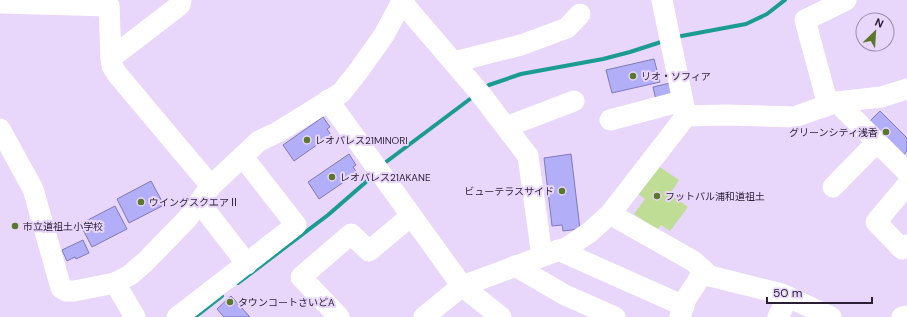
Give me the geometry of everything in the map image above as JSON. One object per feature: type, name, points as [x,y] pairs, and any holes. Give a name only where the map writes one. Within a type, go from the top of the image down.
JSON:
[{"type":"street","points":[[112,58],[180,5],[181,0]]},
{"type":"street","points":[[402,0],[407,8],[480,92],[528,156],[550,253]]},
{"type":"street","points":[[0,129],[33,189],[61,288],[66,291],[74,291],[114,283],[130,274],[146,262],[187,219],[205,194],[259,141],[278,132],[341,93],[384,35],[402,0]]},
{"type":"street","points":[[424,317],[462,286],[568,247],[590,232],[610,214],[684,108],[662,0]]},
{"type":"street","points":[[846,0],[805,20],[832,104],[877,142],[907,172]]},
{"type":"street","points":[[0,3],[109,6],[112,66],[116,74],[205,194],[247,264]]},
{"type":"street","points":[[454,62],[521,45],[554,33],[567,28],[580,14]]},
{"type":"street","points":[[610,120],[684,108],[726,115],[794,117],[832,104],[882,96],[907,89]]},
{"type":"street","points":[[328,100],[462,286],[501,317]]},
{"type":"street","points":[[506,128],[574,101]]},
{"type":"street","points":[[833,187],[877,142]]},
{"type":"street","points":[[177,317],[296,225],[243,157]]},
{"type":"street","points":[[907,185],[876,222],[902,249],[907,245]]},
{"type":"street","points":[[610,214],[693,261],[710,276],[782,294],[817,314]]},
{"type":"street","points":[[339,317],[301,277],[351,234],[369,251],[411,216]]},
{"type":"street","points":[[550,253],[682,312],[686,299],[704,271]]},
{"type":"street","points":[[515,266],[565,295],[615,317]]},
{"type":"street","points":[[114,283],[135,317]]},
{"type":"street","points":[[778,317],[788,297]]},
{"type":"street","points":[[902,317],[907,316]]},
{"type":"green space","name":"フットパル浦和道祖土","points":[[657,165],[679,180],[670,194],[688,207],[670,231],[661,225],[657,230],[634,214],[645,199],[637,193]]},
{"type":"building","name":"リオ・ソフィア","points":[[654,59],[660,82],[612,93],[606,70]]},
{"type":"building","points":[[670,83],[673,95],[656,100],[653,87]]},
{"type":"building","name":"グリーンシティ浅香","points":[[880,111],[907,138],[907,151],[900,159],[866,125]]},
{"type":"building","name":"レオパレス21MINORI","points":[[323,117],[330,127],[327,129],[331,135],[294,161],[283,145]]},
{"type":"building","name":"レオパレス21AKANE","points":[[349,154],[356,165],[353,167],[357,173],[319,199],[308,182]]},
{"type":"building","name":"ビューテラスサイド","points":[[571,154],[580,229],[563,231],[562,225],[552,226],[544,158]]},
{"type":"building","name":"ウイングスクエアⅡ","points":[[151,181],[164,205],[129,223],[117,199]]},
{"type":"building","points":[[115,206],[127,229],[92,247],[80,224]]},
{"type":"building","points":[[83,240],[89,253],[67,261],[62,250]]},
{"type":"building","name":"タウンコートさいどA","points":[[231,296],[250,317],[224,317],[217,309]]},
{"type":"waterway","points":[[676,37],[746,24],[767,14],[785,0]]},
{"type":"waterway","points":[[484,88],[521,74],[603,59],[664,41]]},
{"type":"waterway","points":[[382,165],[474,96]]},
{"type":"waterway","points":[[238,283],[328,215],[374,175]]},
{"type":"waterway","points":[[195,317],[222,296]]},
{"type":"place","name":"リオ・ソフィア","points":[[633,76]]},
{"type":"place","name":"グリーンシティ浅香","points":[[886,132]]},
{"type":"place","name":"レオパレス21MINORI","points":[[307,140]]},
{"type":"place","name":"レオパレス21AKANE","points":[[332,177]]},
{"type":"place","name":"ビューテラスサイド","points":[[562,191]]},
{"type":"place","name":"フットパル浦和道祖土","points":[[657,196]]},
{"type":"place","name":"ウイングスクエアⅡ","points":[[141,202]]},
{"type":"place","name":"市立道祖土小学校","points":[[15,226]]},
{"type":"place","name":"タウンコートさいどA","points":[[230,302]]}]
